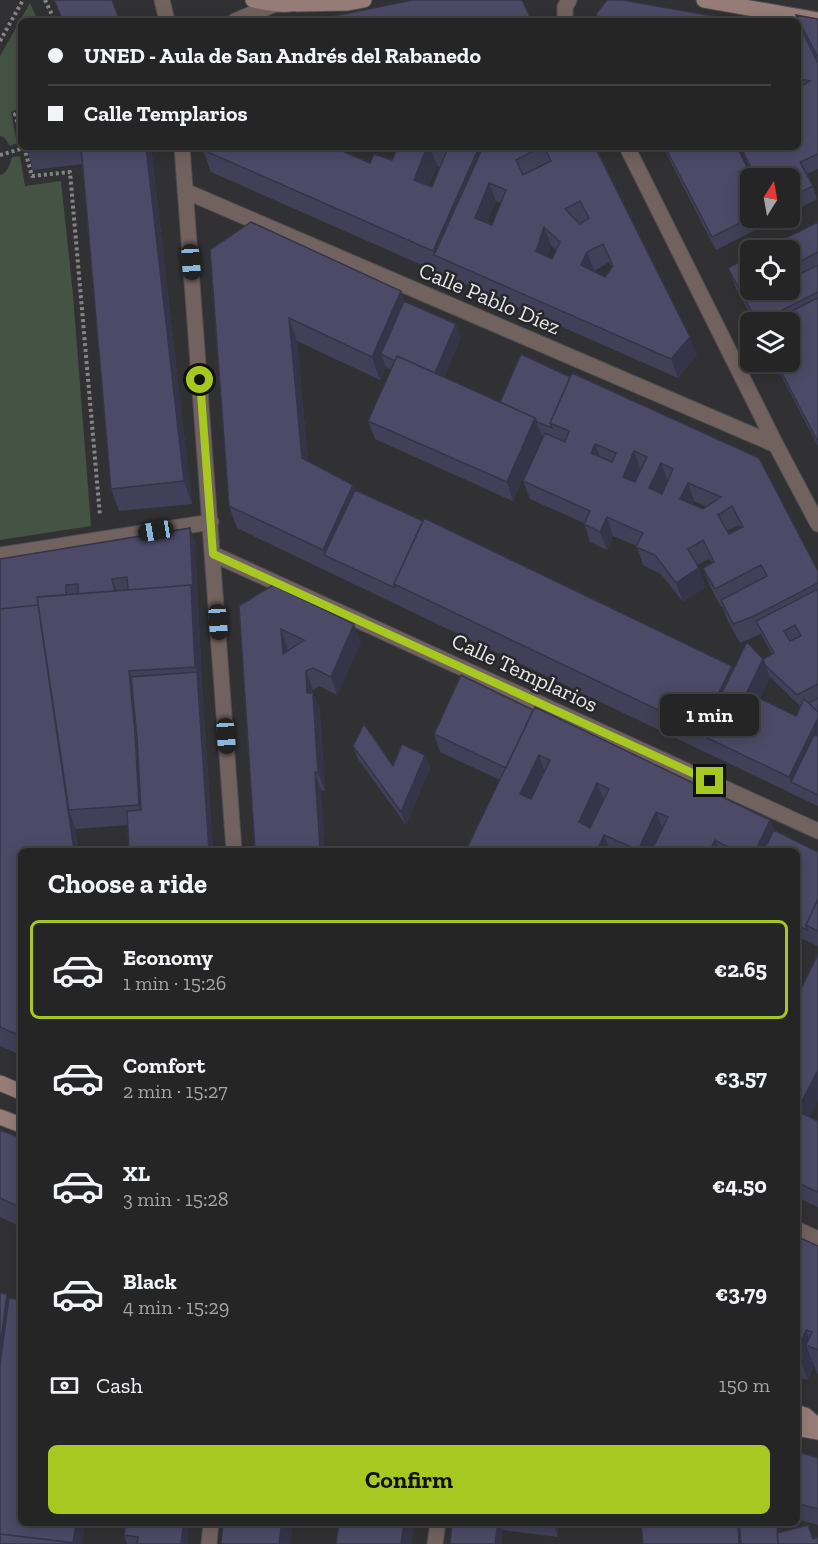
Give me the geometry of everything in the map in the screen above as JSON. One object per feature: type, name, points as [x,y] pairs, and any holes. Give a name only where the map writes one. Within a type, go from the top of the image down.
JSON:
[{"type":"main road","points":[[254,0],[273,5],[303,2],[348,3],[364,0]]},
{"type":"main road","points":[[704,0],[818,20]]},
{"type":"main road","points":[[0,1083],[18,1091]]},
{"type":"main road","points":[[0,1117],[18,1124]]},
{"type":"main road","points":[[800,1413],[818,1426]]},
{"type":"main road","points":[[800,1429],[818,1432]]},
{"type":"street","points":[[162,0],[166,18]]},
{"type":"street","points":[[566,18],[565,7],[569,0]]},
{"type":"street","points":[[242,18],[273,5]]},
{"type":"street","points":[[182,150],[234,848]]},
{"type":"street","points":[[628,150],[818,524]]},
{"type":"street","name":"Calle Pablo Díez","points":[[186,191],[776,445]]},
{"type":"street","points":[[0,555],[211,522]]},
{"type":"street","name":"Calle Templarios","points":[[213,554],[818,831]]},
{"type":"street","points":[[800,1231],[818,1239]]},
{"type":"street","points":[[209,1544],[211,1526]]},
{"type":"street","points":[[435,1544],[437,1526]]},
{"type":"path","points":[[0,41],[23,0]]},
{"type":"path","points":[[45,0],[54,18]]},
{"type":"path","points":[[0,155],[18,149]]},
{"type":"path","points":[[25,150],[32,176],[70,172],[100,516]]},
{"type":"green space","points":[[30,3],[37,18],[22,18]]},
{"type":"green space","points":[[18,24],[18,108],[11,112],[17,143],[10,146],[4,137],[0,136],[0,56]]},
{"type":"green space","points":[[20,156],[25,186],[61,181],[73,295],[91,526],[0,540],[0,175],[7,170],[12,157]]},
{"type":"building","points":[[54,0],[112,0],[119,18],[62,18]]},
{"type":"building","points":[[413,0],[522,0],[531,18],[324,18]]},
{"type":"building","points":[[607,0],[622,0],[725,18],[598,18],[596,14]]},
{"type":"building","points":[[796,15],[818,19],[818,58],[801,25],[801,18]]},
{"type":"building","points":[[802,31],[818,63],[818,154],[800,162],[813,186],[800,192],[800,168],[751,168],[742,150],[801,150],[801,86],[810,81],[801,80]]},
{"type":"building","points":[[81,150],[146,150],[184,481],[111,489]]},
{"type":"building","points":[[203,150],[340,150],[370,163],[374,154],[392,160],[397,150],[426,150],[414,180],[432,187],[447,150],[478,150],[433,251]]},
{"type":"building","points":[[482,150],[535,150],[516,160],[523,175],[551,161],[546,150],[596,150],[690,337],[671,359],[434,255]],"holes":[[[489,183],[506,190],[492,225],[475,218]],[[580,201],[589,218],[580,224],[565,209]],[[544,227],[560,242],[552,259],[536,251]],[[603,244],[613,266],[605,277],[581,265],[587,252]]]},
{"type":"building","points":[[667,150],[738,150],[748,168],[740,168],[739,172],[740,223],[712,237]]},
{"type":"building","points":[[251,222],[401,291],[372,357],[289,318],[302,458],[353,485],[323,550],[229,506],[210,250]]},
{"type":"building","points":[[818,222],[818,252],[800,261],[800,240],[782,240]]},
{"type":"building","points":[[740,261],[740,290],[728,268]]},
{"type":"building","points":[[818,265],[818,292],[779,312],[752,312],[745,300],[800,300],[800,274]]},
{"type":"building","points":[[818,299],[818,442],[781,372],[800,372],[800,312],[790,312]]},
{"type":"building","points":[[404,301],[456,324],[435,373],[397,356],[395,361],[381,354]]},
{"type":"building","points":[[521,354],[570,377],[550,423],[552,428],[500,402]]},
{"type":"building","points":[[397,356],[535,418],[507,482],[368,421]]},
{"type":"building","points":[[572,373],[759,458],[818,571],[818,583],[754,616],[733,624],[721,600],[767,576],[761,565],[715,589],[703,568],[714,562],[703,540],[688,549],[699,568],[676,583],[655,555],[636,547],[643,533],[607,517],[600,532],[584,524],[590,511],[523,481],[545,433],[565,442],[569,431],[550,423]],"holes":[[[595,444],[616,453],[612,462],[591,453]],[[634,451],[647,457],[635,482],[623,477]],[[661,463],[673,469],[662,494],[649,488]],[[688,483],[721,497],[703,509],[680,499]],[[732,506],[743,527],[729,534],[718,515]]]},
{"type":"building","points":[[355,490],[423,521],[394,584],[395,588],[324,555]]},
{"type":"building","points":[[424,518],[732,666],[700,730],[394,584]]},
{"type":"building","points":[[190,528],[193,591],[191,585],[128,590],[127,577],[112,579],[115,591],[78,594],[78,584],[66,585],[66,595],[37,597],[39,609],[38,605],[0,609],[0,559]]},
{"type":"building","points":[[191,585],[195,667],[129,671],[139,805],[69,810],[37,597]]},
{"type":"building","points":[[273,585],[354,624],[331,677],[313,668],[306,671],[307,693],[313,693],[320,848],[255,848],[239,606]],"holes":[[[281,629],[304,640],[283,654]]]},
{"type":"building","points":[[818,589],[818,684],[797,695],[765,665],[763,659],[774,653],[756,621]],"holes":[[[795,625],[801,636],[790,641],[784,631]]]},
{"type":"building","points":[[38,605],[74,848],[18,848],[18,1035],[0,1027],[0,609]]},
{"type":"building","points":[[747,642],[763,659],[747,692],[796,716],[804,699],[818,712],[818,718],[789,777],[701,735]]},
{"type":"building","points":[[197,672],[209,848],[129,848],[127,811],[141,810],[131,677]]},
{"type":"building","points":[[461,675],[533,710],[506,768],[434,734]]},
{"type":"building","points":[[818,698],[818,712],[809,703]]},
{"type":"building","points":[[535,707],[770,820],[757,848],[725,848],[726,846],[715,840],[711,848],[653,848],[668,817],[656,812],[639,848],[633,848],[604,835],[598,848],[467,848]],"holes":[[[539,755],[550,760],[531,799],[520,794]],[[597,783],[609,789],[590,828],[579,822]]]},
{"type":"building","points":[[364,724],[393,766],[402,744],[425,755],[401,812],[353,746]]},
{"type":"building","points":[[814,735],[818,736],[818,795],[791,782]]},
{"type":"building","points":[[774,830],[818,852],[818,899],[806,925],[807,930],[800,927],[800,848],[765,848]]},
{"type":"building","points":[[818,899],[818,931],[806,925]]},
{"type":"building","points":[[818,954],[818,1070],[800,1105],[800,991]]},
{"type":"building","points":[[800,1112],[818,1121],[818,1192],[800,1184]]},
{"type":"building","points":[[0,1130],[18,1137],[18,1207],[0,1198]]},
{"type":"building","points":[[800,1238],[818,1246],[818,1350],[806,1345],[812,1332],[806,1330],[800,1345]]},
{"type":"building","points":[[0,1293],[7,1294],[0,1348]]},
{"type":"building","points":[[9,1298],[18,1300],[18,1526],[75,1526],[73,1543],[0,1534],[0,1365]]},
{"type":"building","points":[[800,1452],[818,1458],[818,1509],[800,1504]]},
{"type":"building","points":[[808,1525],[813,1539],[818,1537],[818,1544],[778,1544],[777,1533]]},
{"type":"building","points":[[125,1526],[183,1526],[181,1544],[137,1544],[138,1537],[124,1535]]},
{"type":"building","points":[[223,1526],[281,1526],[279,1544],[221,1544]]},
{"type":"building","points":[[338,1526],[403,1526],[401,1544],[336,1544]]},
{"type":"building","points":[[452,1526],[497,1526],[495,1544],[450,1544]]},
{"type":"building","points":[[641,1526],[738,1526],[739,1544],[643,1544]]},
{"type":"building","points":[[739,1526],[777,1526],[778,1544],[741,1544]]},
{"type":"building","points":[[0,1534],[76,1543],[76,1544],[0,1544]]},
{"type":"route","points":[[200,380],[213,554],[710,781]]}]
